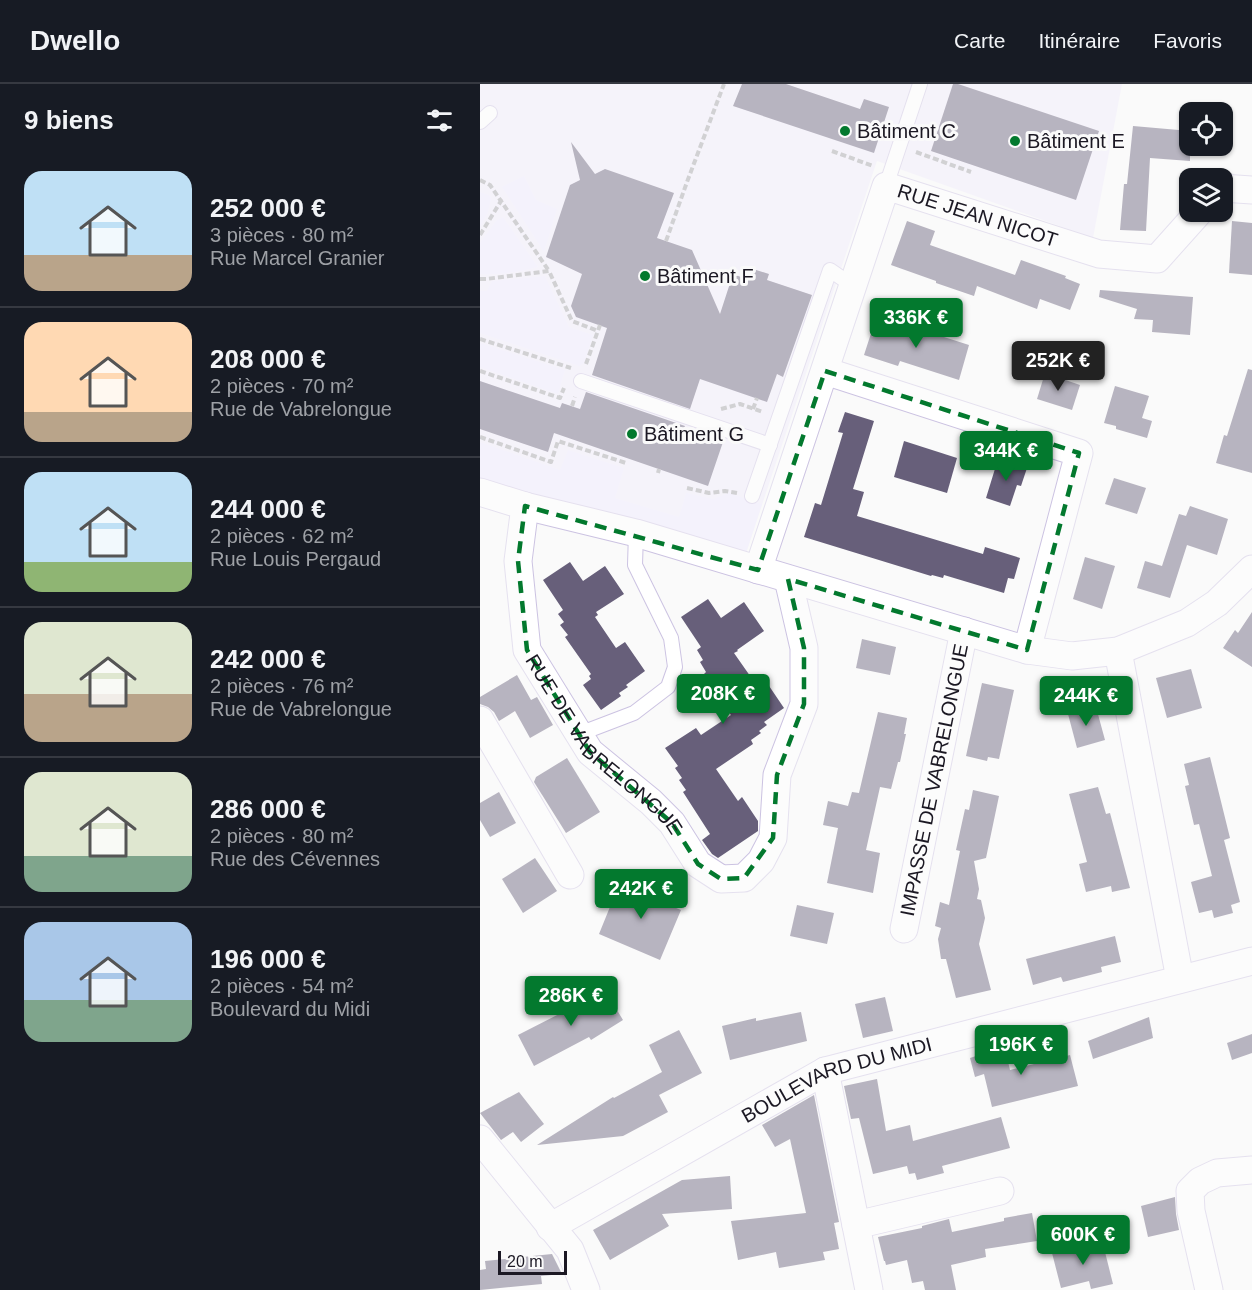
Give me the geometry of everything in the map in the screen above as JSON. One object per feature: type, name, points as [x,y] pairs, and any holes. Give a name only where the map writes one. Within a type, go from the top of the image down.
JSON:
[{"type":"street","name":"RUE JEAN NICOT","points":[[758,570],[886,186],[1099,254],[1157,259],[1190,222]]},
{"type":"street","points":[[1233,189],[1252,190]]},
{"type":"street","points":[[825,371],[1079,453],[1027,650]]},
{"type":"street","points":[[480,492],[525,506],[636,533],[1027,650],[1072,657],[1118,651],[1187,623],[1217,603],[1252,571]]},
{"type":"street","name":"RUE DE VABRELONGUE","points":[[525,506],[518,561],[527,650],[590,752],[651,802],[672,823],[698,864],[721,879],[744,878],[760,861],[773,838],[777,775],[804,704],[804,648],[788,579]]},
{"type":"street","name":"IMPASSE DE VABRELONGUE","points":[[904,929],[964,631]]},
{"type":"street","points":[[1118,651],[1180,979]]},
{"type":"street","points":[[480,720],[570,875]]},
{"type":"street","name":"BOULEVARD DU MIDI","points":[[550,1227],[825,1071],[1252,961]]},
{"type":"street","points":[[825,1071],[856,1225],[864,1289]]},
{"type":"street","points":[[480,1139],[570,1250],[586,1290]]},
{"type":"street","points":[[1209,1290],[1191,1210],[1190,1191],[1200,1181],[1218,1173],[1252,1170]]},
{"type":"street","points":[[856,1225],[1000,1191]]},
{"type":"lane","points":[[886,186],[920,84]]},
{"type":"lane","points":[[752,496],[830,270],[853,286]]},
{"type":"lane","points":[[579,375],[770,445]]},
{"type":"lane","points":[[579,734],[634,713],[668,687],[675,667],[671,638],[635,565],[636,533]]},
{"type":"path","points":[[666,241],[724,84]]},
{"type":"path","points":[[832,151],[865,163]]},
{"type":"path","points":[[916,152],[971,172]]},
{"type":"path","points":[[480,180],[490,185],[549,271],[572,321],[598,331]]},
{"type":"path","points":[[480,235],[501,201]]},
{"type":"path","points":[[480,279],[549,271]]},
{"type":"path","points":[[480,339],[570,368],[579,375]]},
{"type":"path","points":[[480,371],[560,398],[570,368]]},
{"type":"path","points":[[753,409],[757,398]]},
{"type":"path","points":[[480,437],[551,462],[558,441],[626,463]]},
{"type":"path","points":[[687,488],[709,493],[725,491],[752,496]]},
{"type":"highlighted area","points":[[825,371],[1079,453],[1027,650],[788,579],[804,648],[804,704],[777,775],[773,838],[744,878],[721,879],[698,864],[672,823],[590,752],[527,650],[518,561],[525,506],[758,570]]},
{"type":"shaded area","points":[[480,84],[1122,84],[1093,238],[877,161],[746,553],[480,480]]},
{"type":"shaded area","points":[[524,176],[536,200],[557,209],[544,252],[502,187]]},
{"type":"shaded area","points":[[480,192],[489,195],[491,199],[488,212],[480,228]]},
{"type":"shaded area","points":[[503,217],[538,267],[509,273],[480,274],[480,243],[496,221]]},
{"type":"shaded area","points":[[545,276],[569,327],[593,335],[584,363],[579,366],[480,333],[480,291],[487,291],[492,281]]},
{"type":"shaded area","points":[[480,343],[565,370],[558,394],[480,367]]},
{"type":"shaded area","points":[[480,442],[560,470],[568,450],[624,468],[615,498],[679,517],[686,493],[713,499],[729,493],[762,504],[746,553],[480,480]]},
{"type":"building","name":"Bâtiment C","points":[[742,84],[786,84],[860,109],[864,99],[889,107],[874,153],[733,106]]},
{"type":"building","name":"Bâtiment E","points":[[953,84],[1099,131],[1076,200],[931,151]]},
{"type":"building","points":[[1133,126],[1179,130],[1179,156],[1190,156],[1190,161],[1150,158],[1146,231],[1120,230],[1124,184],[1127,184]]},
{"type":"building","name":"Bâtiment F","points":[[571,142],[595,174],[605,169],[674,193],[657,238],[692,250],[720,314],[733,274],[749,280],[753,269],[769,274],[767,280],[812,295],[783,377],[777,374],[767,402],[700,379],[690,409],[592,375],[607,328],[576,317],[571,306],[582,274],[546,257],[570,185],[580,180]]},
{"type":"building","points":[[907,221],[935,231],[930,245],[1015,275],[1021,260],[1066,276],[1065,278],[1080,284],[1070,310],[1040,299],[1037,309],[977,286],[974,296],[891,265]]},
{"type":"building","points":[[1232,222],[1252,223],[1252,275],[1229,273]]},
{"type":"building","points":[[1100,290],[1193,297],[1190,335],[1152,332],[1153,320],[1134,319],[1137,309],[1099,297]]},
{"type":"building","points":[[876,318],[921,333],[922,330],[969,345],[959,380],[900,361],[898,366],[864,355]]},
{"type":"building","points":[[1248,369],[1252,370],[1252,473],[1216,463]]},
{"type":"building","points":[[1045,373],[1080,385],[1072,410],[1037,399]]},
{"type":"building","name":"Bâtiment G","points":[[480,381],[560,408],[562,403],[580,409],[586,392],[685,426],[684,428],[723,442],[708,486],[554,433],[548,452],[480,429]]},
{"type":"building","points":[[1115,386],[1149,396],[1142,418],[1152,421],[1147,438],[1104,423]]},
{"type":"building","points":[[845,412],[874,421],[853,489],[864,492],[857,516],[983,554],[985,547],[1020,558],[1014,579],[1008,578],[1004,593],[944,575],[943,578],[931,576],[804,537],[815,503],[821,505],[843,433],[838,432]]},
{"type":"building","points":[[904,441],[957,458],[947,493],[894,477]]},
{"type":"building","points":[[998,459],[1027,468],[1021,486],[1017,485],[1010,506],[986,498]]},
{"type":"building","points":[[1114,478],[1146,488],[1137,514],[1105,504]]},
{"type":"building","points":[[1190,506],[1228,519],[1217,555],[1187,545],[1170,598],[1137,588],[1145,561],[1162,566],[1179,514],[1186,516]]},
{"type":"building","points":[[1085,557],[1115,566],[1102,609],[1073,599]]},
{"type":"building","points":[[570,562],[583,581],[605,566],[624,594],[596,612],[598,615],[595,617],[616,648],[625,642],[645,671],[626,685],[628,687],[619,693],[621,696],[601,710],[583,685],[591,679],[589,676],[591,674],[565,637],[568,635],[560,625],[564,622],[558,614],[563,610],[543,580]]},
{"type":"building","points":[[708,599],[721,618],[744,602],[764,631],[734,653],[755,683],[763,677],[784,708],[764,722],[767,725],[751,740],[753,744],[716,769],[738,801],[742,797],[758,821],[758,831],[718,858],[712,854],[702,840],[710,834],[683,792],[686,790],[679,780],[682,778],[675,768],[678,766],[665,748],[696,728],[701,735],[731,715],[704,674],[706,672],[700,662],[703,660],[697,650],[701,647],[681,617]]},
{"type":"building","points":[[1252,612],[1252,667],[1223,648],[1235,630],[1238,633]]},
{"type":"building","points":[[862,639],[896,647],[890,675],[856,668]]},
{"type":"building","points":[[1191,669],[1202,708],[1167,718],[1156,678]]},
{"type":"building","points":[[517,675],[531,700],[537,697],[553,725],[530,738],[515,711],[499,721],[494,712],[480,704],[480,697]]},
{"type":"building","points":[[982,683],[1014,690],[999,759],[988,757],[987,761],[966,756]]},
{"type":"building","points":[[1096,707],[1105,740],[1077,748],[1068,714]]},
{"type":"building","points":[[878,712],[907,718],[900,762],[898,762],[891,789],[880,787],[866,850],[880,853],[873,893],[827,883],[838,828],[823,825],[828,801],[848,806],[852,792],[859,793]]},
{"type":"building","points":[[1210,757],[1230,838],[1224,840],[1240,902],[1231,905],[1233,913],[1214,918],[1212,910],[1199,913],[1191,882],[1212,876],[1199,824],[1194,825],[1185,786],[1189,785],[1184,764]]},
{"type":"building","points":[[567,758],[600,812],[566,833],[534,782],[536,777]]},
{"type":"building","points":[[1098,787],[1106,814],[1110,813],[1130,888],[1112,892],[1111,886],[1086,892],[1079,864],[1087,862],[1069,794]]},
{"type":"building","points":[[973,790],[999,796],[986,858],[974,861],[979,889],[977,899],[981,900],[985,918],[979,944],[991,990],[956,998],[946,959],[941,959],[938,939],[941,928],[935,926],[940,902],[949,905],[960,851],[956,850],[965,809],[969,810]]},
{"type":"building","points":[[499,792],[516,823],[490,837],[480,820],[480,803]]},
{"type":"building","points":[[535,858],[557,891],[523,913],[502,879]]},
{"type":"building","points":[[644,875],[661,882],[654,899],[681,910],[660,960],[599,934],[614,897],[628,902],[636,882],[640,884]]},
{"type":"building","points":[[797,905],[834,913],[827,944],[790,936]]},
{"type":"building","points":[[1115,936],[1121,962],[1101,967],[1102,972],[1063,982],[1061,977],[1033,985],[1026,959]]},
{"type":"building","points":[[603,987],[623,1020],[591,1040],[589,1037],[534,1066],[518,1035],[565,1011]]},
{"type":"building","points":[[885,997],[893,1031],[863,1038],[855,1004]]},
{"type":"building","points":[[801,1012],[807,1041],[730,1060],[722,1026],[756,1018],[756,1021]]},
{"type":"building","points":[[1149,1017],[1153,1038],[1093,1059],[1088,1041]]},
{"type":"building","points":[[679,1030],[702,1073],[659,1095],[668,1112],[623,1136],[537,1145],[613,1097],[662,1072],[649,1045]]},
{"type":"building","points":[[1252,1034],[1252,1053],[1232,1060],[1227,1043]]},
{"type":"building","points":[[1003,1041],[1010,1070],[1070,1055],[1078,1086],[992,1107],[984,1074],[975,1077],[970,1058],[979,1055],[977,1048]]},
{"type":"building","points":[[877,1079],[886,1131],[910,1125],[913,1141],[1001,1117],[1010,1148],[942,1166],[944,1173],[917,1180],[915,1173],[909,1174],[907,1166],[873,1174],[859,1118],[851,1119],[844,1086]]},
{"type":"building","points":[[519,1092],[544,1124],[521,1142],[513,1132],[501,1140],[480,1113]]},
{"type":"building","points":[[814,1095],[839,1222],[834,1223],[839,1249],[823,1252],[825,1260],[779,1268],[776,1252],[738,1260],[731,1221],[806,1213],[790,1139],[775,1147],[762,1125]]},
{"type":"building","points":[[730,1176],[732,1209],[662,1214],[669,1226],[610,1260],[593,1230],[682,1180]]},
{"type":"building","points":[[1175,1197],[1179,1230],[1148,1237],[1141,1206]]},
{"type":"building","points":[[1032,1213],[1037,1241],[985,1249],[986,1257],[951,1265],[956,1290],[925,1290],[923,1281],[912,1283],[907,1260],[886,1265],[878,1237],[922,1228],[922,1226],[949,1219],[952,1232]]},
{"type":"building","points":[[1102,1240],[1113,1284],[1091,1289],[1089,1281],[1061,1288],[1052,1253]]},
{"type":"building","points":[[552,1254],[562,1274],[541,1276],[542,1284],[480,1290],[480,1270],[486,1269],[485,1261]]},
{"type":"place","name":"Bâtiment C","points":[[845,131]]},
{"type":"place","name":"Bâtiment E","points":[[1015,141]]},
{"type":"place","name":"Bâtiment F","points":[[645,276]]},
{"type":"place","name":"Bâtiment G","points":[[632,434]]}]
